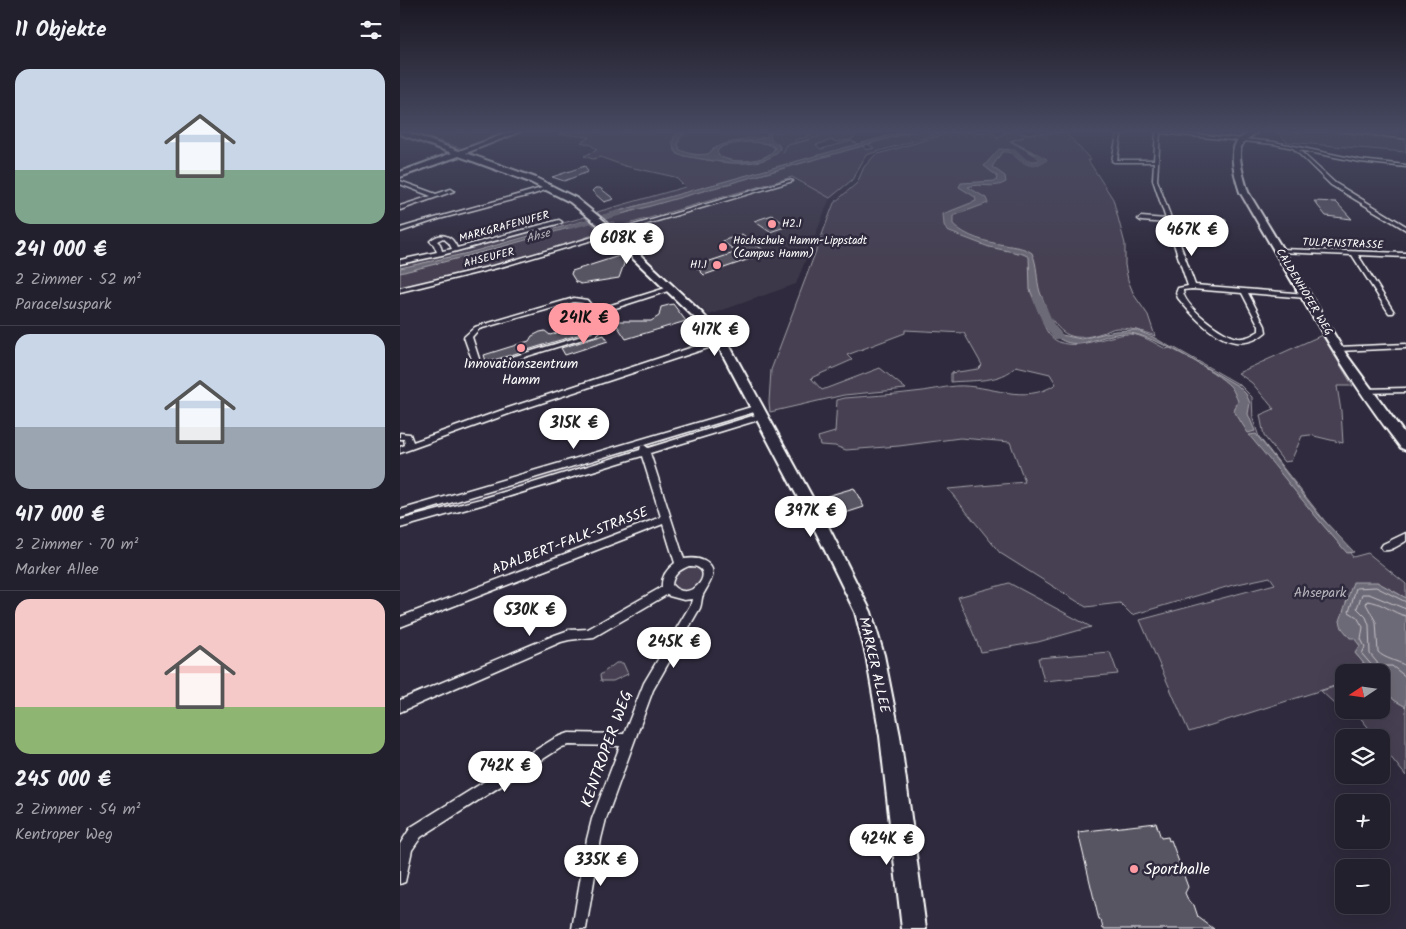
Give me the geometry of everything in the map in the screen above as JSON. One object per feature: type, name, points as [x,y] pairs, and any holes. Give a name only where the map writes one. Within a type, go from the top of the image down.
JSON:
[{"type":"street","name":"MARKER ALLEE","points":[[520,175],[551,187],[573,200],[596,219],[698,315],[721,341],[762,412],[863,612],[877,663],[890,736],[914,929]]},
{"type":"street","points":[[1155,175],[1192,287]]},
{"type":"street","name":"CALDENHOFER WEG","points":[[1240,175],[1241,185],[1338,349],[1364,391],[1406,445]]},
{"type":"street","name":"TULPENSTRASSE","points":[[1325,175],[1334,184],[1406,228]]},
{"type":"street","name":"AHSEUFER","points":[[400,290],[499,266],[791,181]]},
{"type":"street","points":[[400,182],[435,196]]},
{"type":"street","points":[[400,230],[446,214],[517,198],[551,187]]},
{"type":"street","points":[[400,208],[451,191]]},
{"type":"street","points":[[1141,219],[1222,221]]},
{"type":"street","name":"MARKGRAFENUFER","points":[[400,262],[440,254],[558,222]]},
{"type":"street","name":"MARKGRAFENUFER","points":[[440,254],[437,244],[433,241],[441,236],[450,239],[455,250]]},
{"type":"street","name":"TULPENSTRASSE","points":[[1280,251],[1406,255]]},
{"type":"street","points":[[1354,254],[1391,312]]},
{"type":"street","points":[[1244,291],[1262,326],[1263,332],[1248,340],[1234,341],[1220,335],[1180,297],[1179,292],[1182,288],[1192,287],[1244,291],[1306,296]]},
{"type":"street","points":[[593,313],[669,289]]},
{"type":"street","points":[[574,300],[585,301],[593,313],[601,328],[594,334],[492,365],[480,366],[477,363],[468,337],[477,328],[574,300]]},
{"type":"street","points":[[400,450],[596,381],[705,346]]},
{"type":"street","points":[[1338,349],[1406,346]]},
{"type":"street","points":[[1364,391],[1406,390]]},
{"type":"street","points":[[400,514],[644,447],[762,412]]},
{"type":"street","points":[[400,436],[407,436],[410,446]]},
{"type":"street","points":[[644,447],[681,565]]},
{"type":"street","points":[[400,524],[481,502],[644,447]]},
{"type":"street","name":"ADALBERT-FALK-STRASSE","points":[[400,622],[666,519]]},
{"type":"street","points":[[1386,547],[1406,537]]},
{"type":"street","points":[[694,562],[706,567],[708,578],[704,587],[698,592],[682,596],[668,589],[668,577],[674,569],[694,562]]},
{"type":"street","points":[[400,706],[559,638],[569,635],[590,634],[668,589]]},
{"type":"street","name":"KENTROPER WEG","points":[[579,929],[594,839],[627,740],[648,687],[696,605],[698,592]]},
{"type":"street","points":[[400,877],[408,840],[416,832],[559,742],[570,738],[627,740]]},
{"type":"shaded area","name":"Hochschule Hamm-Lippstadt (Campus Hamm)","points":[[798,180],[830,198],[796,284],[709,315],[620,233]]},
{"type":"green space","points":[[668,175],[747,175],[601,216],[597,212],[685,187],[675,177]]},
{"type":"green space","points":[[759,175],[855,175],[852,180],[830,198],[792,177],[618,227],[613,222],[609,223],[604,219]]},
{"type":"green space","name":"Ahsepark","points":[[860,175],[1098,175],[1113,199],[1125,244],[1125,265],[1128,280],[1134,295],[1148,315],[1155,336],[1136,330],[1117,328],[1087,337],[1074,337],[1063,332],[1053,321],[1043,322],[1049,335],[1058,342],[1069,344],[1081,344],[1119,335],[1130,334],[1139,336],[1166,349],[1173,347],[1240,385],[1252,397],[1253,419],[1259,437],[1353,557],[1368,553],[1406,584],[1406,598],[1377,582],[1340,621],[1361,646],[1355,653],[1364,664],[1335,664],[1335,686],[1189,732],[1140,620],[1275,584],[1270,577],[1233,585],[1132,615],[1120,603],[1086,607],[1000,553],[948,489],[1025,482],[1010,442],[960,438],[899,446],[846,450],[835,446],[820,445],[818,437],[835,432],[837,400],[956,386],[969,386],[1019,394],[1044,390],[1056,384],[1050,374],[1016,366],[995,378],[951,382],[951,373],[978,369],[982,365],[964,333],[905,330],[905,333],[847,355],[852,360],[811,378],[822,390],[880,368],[906,389],[844,395],[770,412],[771,370],[834,203],[857,183]]},
{"type":"green space","points":[[585,217],[601,232],[542,253],[400,290],[400,263],[508,238]]},
{"type":"green space","points":[[1322,335],[1353,386],[1337,386],[1343,443],[1310,435],[1302,436],[1291,461],[1284,462],[1264,436],[1260,415],[1274,409],[1252,383],[1238,373]]},
{"type":"green space","points":[[750,413],[752,416],[653,448],[648,447],[650,443]]},
{"type":"green space","points":[[637,446],[640,447],[639,451],[420,518],[401,520],[402,517]]},
{"type":"green space","points":[[689,565],[697,566],[703,570],[703,582],[691,591],[681,592],[672,585],[674,574]]},
{"type":"green space","points":[[1009,583],[1091,627],[1038,642],[981,652],[958,597]]},
{"type":"green space","points":[[1110,652],[1118,674],[1044,681],[1038,658]]},
{"type":"green space","points":[[616,663],[623,663],[628,674],[613,681],[601,681],[600,675]]},
{"type":"green space","points":[[1335,687],[1335,704],[1321,691]]},
{"type":"green space","points":[[1390,695],[1406,707],[1406,776],[1390,756],[1390,729],[1369,729],[1361,719],[1390,719]]},
{"type":"water","points":[[746,175],[758,175],[604,219],[601,216]]},
{"type":"water","points":[[1004,175],[1006,182],[992,186],[977,185],[968,187],[986,198],[988,203],[953,216],[953,224],[958,229],[977,238],[1022,248],[1032,253],[1040,292],[1047,314],[1040,315],[1030,290],[1029,257],[989,247],[947,231],[944,225],[943,214],[976,201],[975,197],[959,187],[961,183],[996,181],[997,176]]},
{"type":"water","points":[[587,220],[590,222],[400,273],[400,268],[468,253]]},
{"type":"water","points":[[1044,322],[1051,322],[1062,335],[1081,339],[1115,331],[1136,330],[1153,337],[1238,386],[1246,394],[1250,403],[1248,414],[1255,431],[1248,433],[1234,411],[1238,401],[1231,387],[1212,372],[1183,355],[1153,340],[1130,333],[1084,342],[1064,341],[1054,334]]},
{"type":"water","points":[[1256,434],[1318,514],[1354,552],[1347,553],[1249,435]]},
{"type":"water","points":[[1353,582],[1377,582],[1406,598],[1406,707],[1390,695],[1390,664],[1364,664],[1355,653],[1360,646],[1342,628],[1340,621]]},
{"type":"building","points":[[557,175],[579,175],[564,181],[552,177]]},
{"type":"building","points":[[595,188],[600,188],[614,199],[604,202],[592,191]]},
{"type":"building","points":[[1314,201],[1336,202],[1352,219],[1326,216]]},
{"type":"building","name":"H2.1","points":[[772,215],[788,226],[770,232],[754,221]]},
{"type":"building","points":[[742,234],[767,253],[704,275],[695,266],[737,252],[722,241]]},
{"type":"building","points":[[622,255],[624,264],[619,278],[581,284],[576,282],[571,274],[572,271]]},
{"type":"building","points":[[673,304],[686,321],[626,339],[614,321],[651,321],[659,316],[661,307]]},
{"type":"building","points":[[745,322],[750,328],[729,334],[725,328]]},
{"type":"building","name":"Innovationszentrum Hamm","points":[[591,323],[594,329],[591,331],[491,361],[486,361],[484,355],[529,341],[532,336],[540,332],[545,331],[550,335]]},
{"type":"building","points":[[604,335],[608,341],[565,355],[561,348]]},
{"type":"building","points":[[854,488],[864,507],[836,516],[827,496]]},
{"type":"building","name":"Sporthalle","points":[[1156,823],[1161,838],[1168,837],[1169,841],[1171,840],[1188,887],[1185,893],[1189,902],[1194,905],[1198,917],[1214,929],[1103,929],[1101,920],[1099,920],[1078,832]]},
{"type":"waterway","name":"Ahse","points":[[570,226],[619,213]]},
{"type":"waterway","points":[[1037,297],[1049,326],[1058,337]]},
{"type":"place","name":"H2.1","points":[[772,224]]},
{"type":"place","name":"Hochschule Hamm-Lippstadt (Campus Hamm)","points":[[723,247]]},
{"type":"place","name":"H1.1","points":[[717,265]]},
{"type":"place","name":"Innovationszentrum Hamm","points":[[521,348]]},
{"type":"place","name":"Sporthalle","points":[[1134,869]]}]
